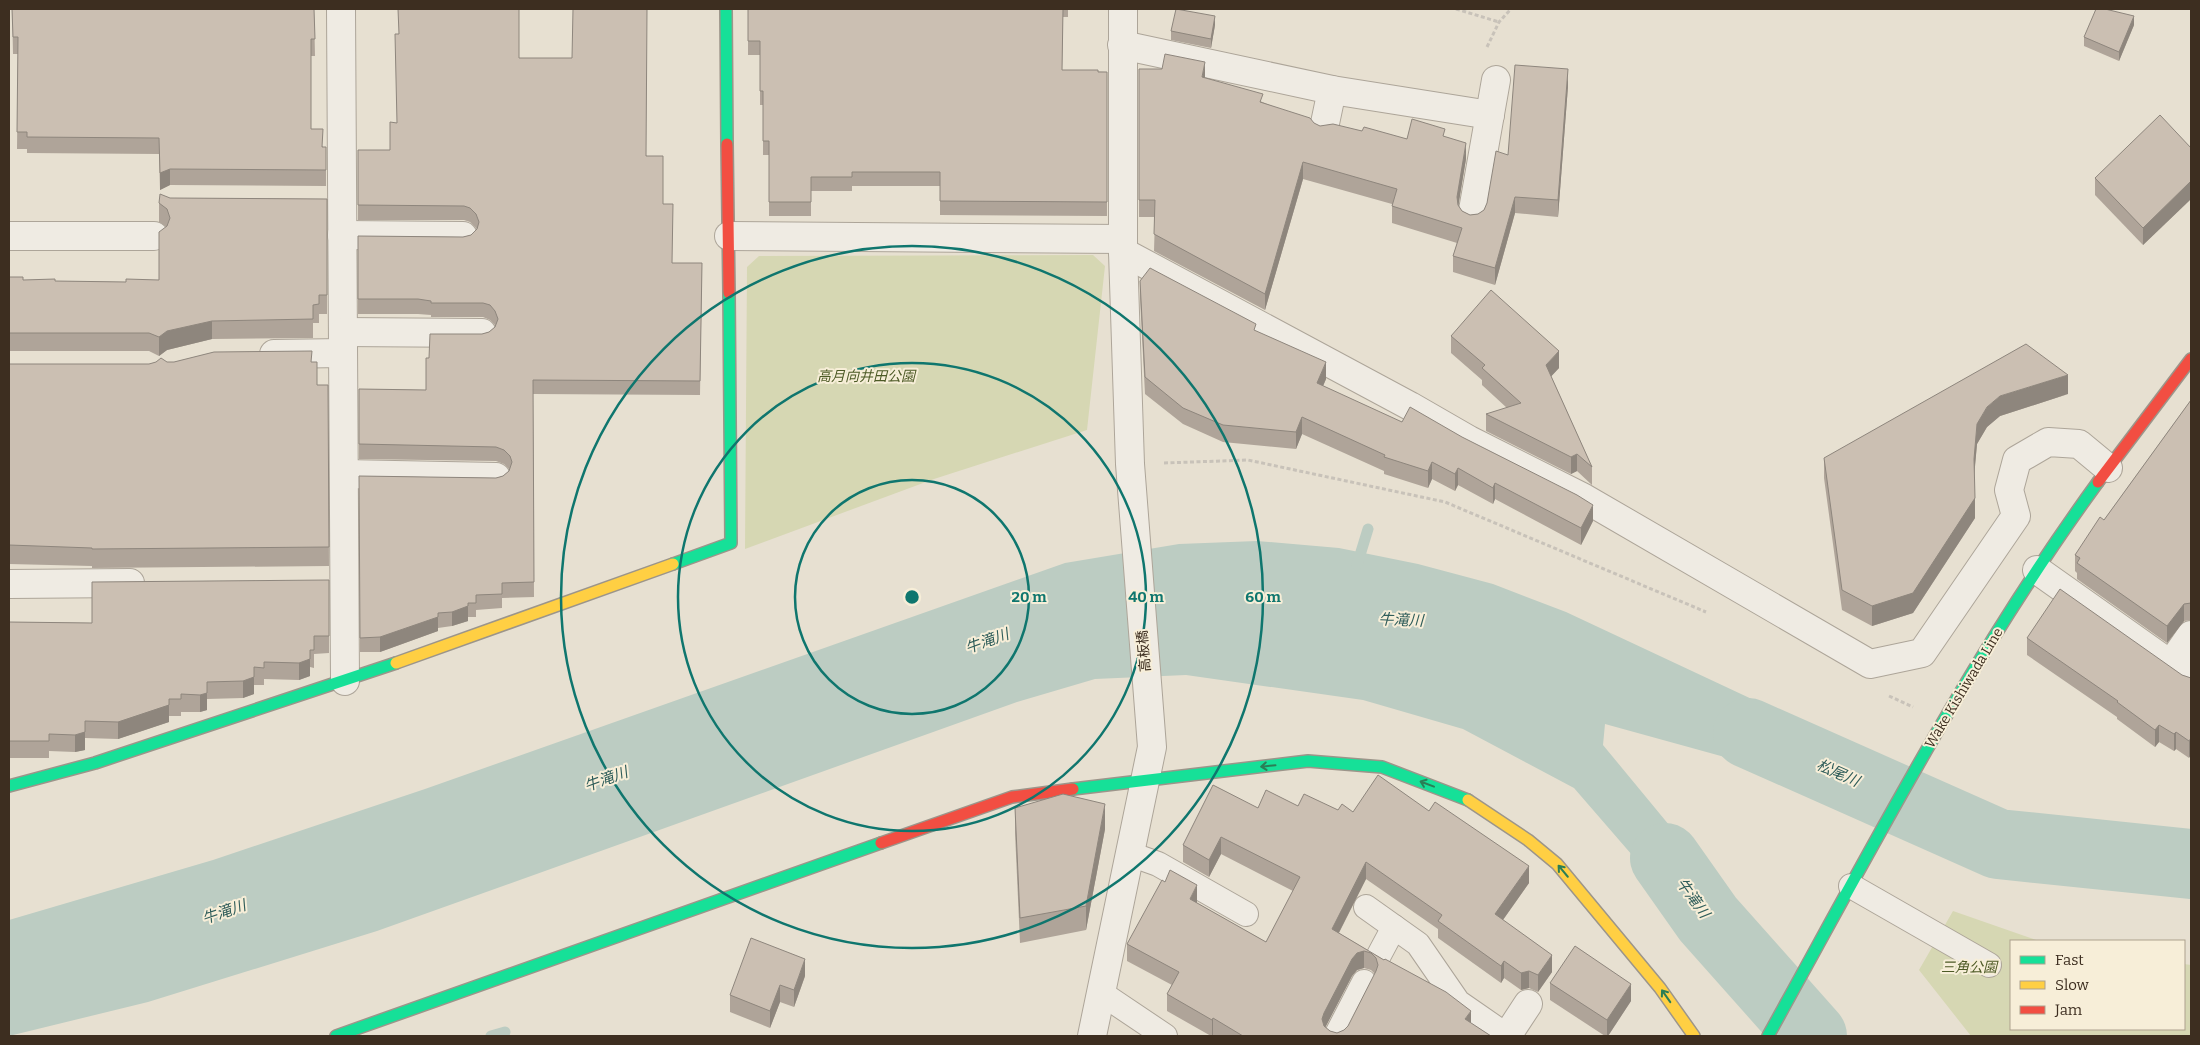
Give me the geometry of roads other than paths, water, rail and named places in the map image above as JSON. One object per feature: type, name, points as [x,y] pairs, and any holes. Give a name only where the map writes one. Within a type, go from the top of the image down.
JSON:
[{"type":"street","points":[[341,9],[345,681]]},
{"type":"street","points":[[9,786],[95,764],[345,681],[731,543],[726,9]]},
{"type":"street","name":"高板橋","points":[[1092,1036],[1152,747],[1130,464],[1123,245],[1123,9]]},
{"type":"street","points":[[1122,45],[1332,90],[1490,115]]},
{"type":"street","points":[[1472,216],[1496,80]]},
{"type":"street","points":[[1324,128],[1332,90]]},
{"type":"street","points":[[313,202],[342,202]]},
{"type":"street","points":[[342,235],[463,236]]},
{"type":"street","points":[[9,236],[154,236]]},
{"type":"street","points":[[729,236],[1123,245],[1469,440],[1584,498],[1870,664],[1922,653],[2016,516],[2009,490],[2017,460],[2048,442],[2079,444],[2108,468]]},
{"type":"street","points":[[249,354],[343,342],[482,333]]},
{"type":"street","name":"Wake Kishiwada Line","points":[[1768,1036],[1940,727],[2037,570],[2108,468],[2187,374]]},
{"type":"street","points":[[344,474],[496,478]]},
{"type":"street","points":[[2037,570],[2181,672],[2191,635]]},
{"type":"street","points":[[315,581],[344,581]]},
{"type":"street","points":[[9,584],[157,582]]},
{"type":"street","points":[[336,1036],[1012,797],[1146,779],[1308,761],[1382,767],[1468,800],[1528,840],[1557,864],[1660,988],[1694,1036]]},
{"type":"street","points":[[1507,1036],[1528,1004]]},
{"type":"lane","points":[[1130,854],[1158,864],[1246,914]]},
{"type":"lane","points":[[1851,886],[1989,964]]},
{"type":"lane","points":[[1366,907],[1418,944],[1458,1002],[1507,1036]]},
{"type":"lane","points":[[1378,957],[1394,927]]},
{"type":"lane","points":[[1336,1036],[1364,982]]},
{"type":"lane","points":[[1101,993],[1165,1036]]},
{"type":"water","points":[[1257,541],[1339,548],[1418,564],[1493,584],[1566,612],[1854,747],[1826,785],[1605,724],[1603,745],[1745,917],[1710,945],[1574,788],[1463,729],[1363,700],[1186,675],[1095,679],[1017,702],[377,931],[148,1002],[9,1036],[9,920],[213,860],[425,789],[1065,563],[1179,544]]},
{"type":"waterway","points":[[1357,565],[1368,529]]},
{"type":"waterway","name":"松尾川","points":[[1748,733],[1998,844],[2191,864]]},
{"type":"waterway","name":"牛滝川","points":[[1665,858],[1708,919],[1812,1036]]},
{"type":"waterway","points":[[491,1036],[505,1032]]},
{"type":"park label","name":"高月向井田公園","points":[[866,376]]},
{"type":"park label","name":"三角公園","points":[[1969,967]]}]
